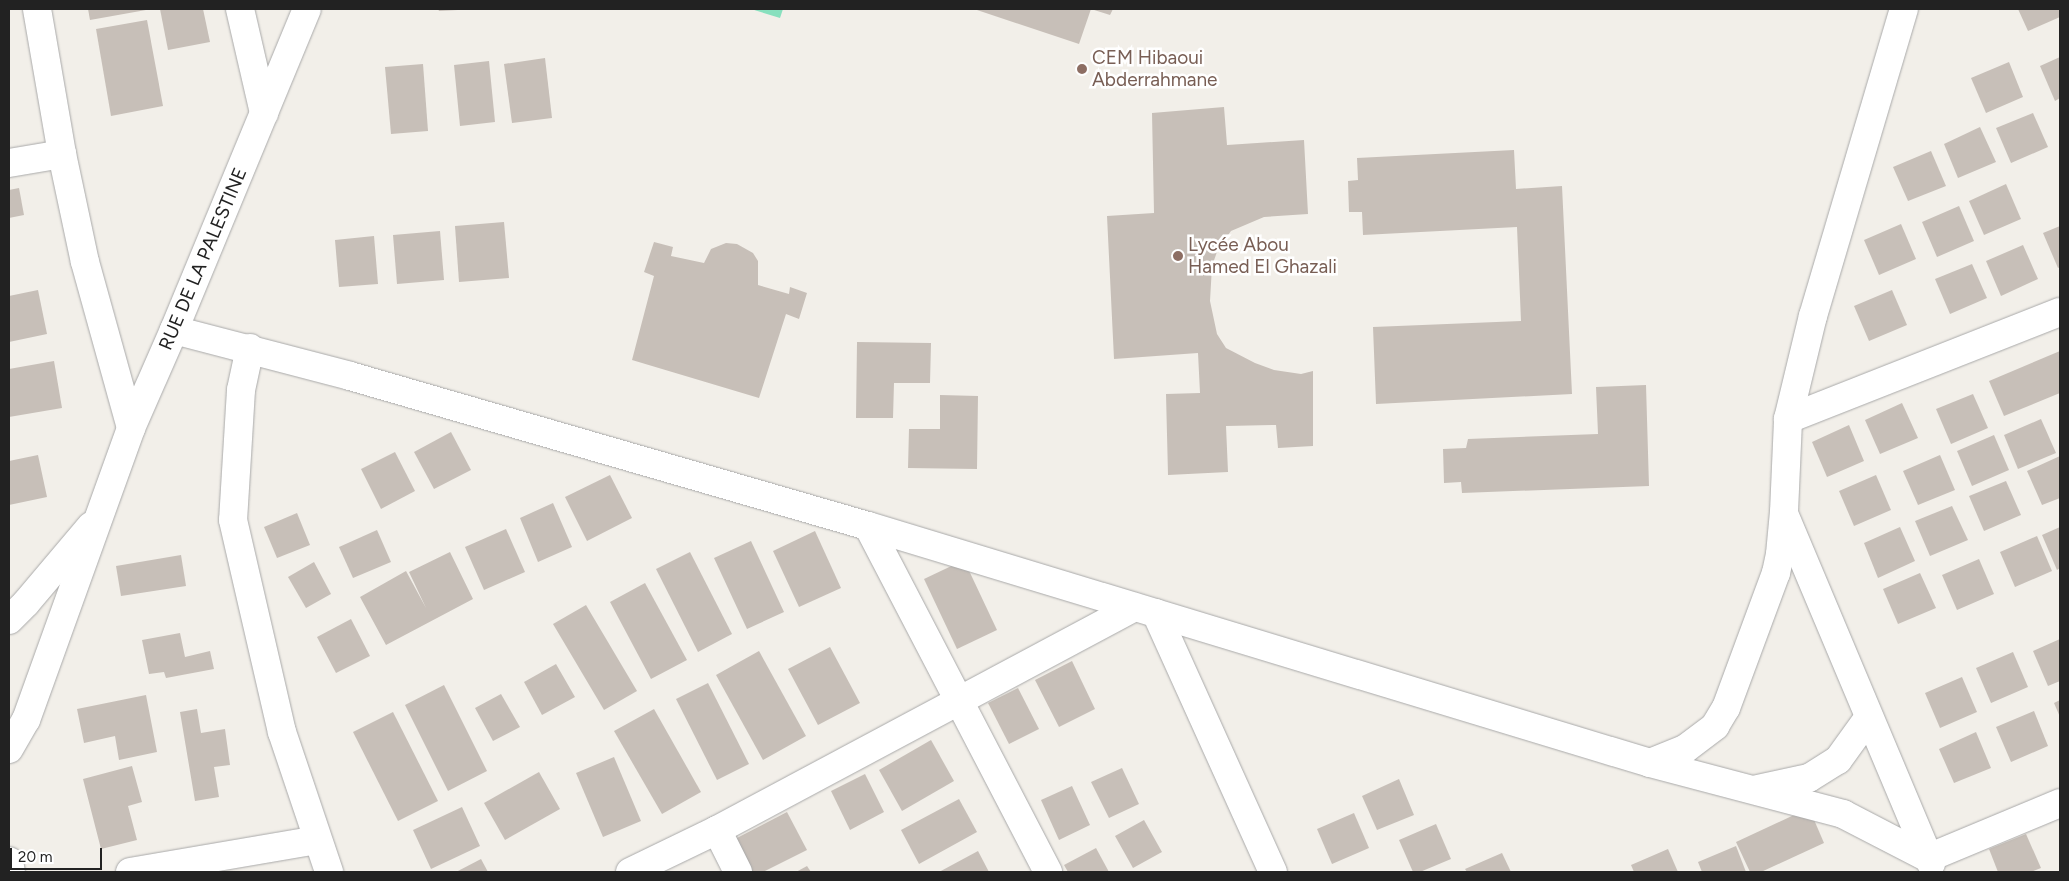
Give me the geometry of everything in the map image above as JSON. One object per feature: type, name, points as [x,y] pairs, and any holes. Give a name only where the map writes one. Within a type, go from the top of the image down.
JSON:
[{"type":"street","points":[[37,9],[62,154],[85,262],[131,428]]},
{"type":"street","points":[[240,9],[264,113]]},
{"type":"street","name":"RUE DE LA PALESTINE","points":[[9,749],[26,720],[103,511],[131,428],[174,330],[307,9]]},
{"type":"street","points":[[1650,763],[1686,749],[1715,726],[1726,708],[1776,573],[1784,512],[1788,419],[1812,316],[1904,9]]},
{"type":"street","points":[[9,163],[62,154]]},
{"type":"street","points":[[1788,419],[2060,312]]},
{"type":"street","points":[[174,330],[250,348],[868,526],[1650,763],[1843,814],[1931,865]]},
{"type":"street","points":[[250,348],[241,390],[234,520],[282,732],[329,872]]},
{"type":"street","points":[[9,620],[26,603],[103,511]]},
{"type":"street","points":[[1784,512],[1931,865]]},
{"type":"street","points":[[868,526],[1048,872]]},
{"type":"street","points":[[630,872],[717,830],[957,700],[1145,610]]},
{"type":"street","points":[[1145,610],[1273,872]]},
{"type":"street","points":[[1751,791],[1809,778],[1838,760],[1869,717]]},
{"type":"street","points":[[1931,865],[2060,803]]},
{"type":"street","points":[[717,830],[738,872]]},
{"type":"street","points":[[130,872],[317,840]]},
{"type":"street","points":[[9,861],[11,872]]},
{"type":"green space","points":[[751,9],[783,9],[780,18]]},
{"type":"building","points":[[88,9],[146,9],[146,10],[90,20]]},
{"type":"building","points":[[160,9],[203,9],[210,42],[168,50]]},
{"type":"building","points":[[438,9],[458,9],[458,10],[439,11]]},
{"type":"building","points":[[974,9],[1091,9],[1079,44]]},
{"type":"building","points":[[1091,9],[1113,9],[1110,15]]},
{"type":"building","points":[[2018,9],[2060,9],[2060,17],[2028,31]]},
{"type":"building","points":[[147,20],[163,106],[111,116],[96,29]]},
{"type":"building","points":[[2060,57],[2060,98],[2055,101],[2040,66]]},
{"type":"building","points":[[545,58],[552,118],[512,123],[504,64]]},
{"type":"building","points":[[489,61],[495,122],[460,126],[454,65]]},
{"type":"building","points":[[2009,62],[2023,97],[1986,113],[1971,78]]},
{"type":"building","points":[[423,64],[428,131],[391,134],[385,67]]},
{"type":"building","points":[[1224,107],[1227,145],[1304,140],[1308,214],[1264,217],[1231,231],[1218,249],[1212,266],[1210,301],[1217,334],[1226,348],[1255,363],[1274,370],[1301,374],[1313,371],[1313,446],[1278,448],[1276,425],[1226,426],[1228,472],[1168,475],[1166,394],[1200,393],[1198,353],[1114,359],[1107,216],[1154,213],[1152,113]]},
{"type":"building","points":[[2033,113],[2048,147],[2011,163],[1996,128]]},
{"type":"building","points":[[1980,127],[1996,162],[1958,178],[1944,144]]},
{"type":"building","points":[[1514,150],[1516,189],[1562,186],[1572,394],[1376,404],[1373,327],[1521,321],[1517,227],[1363,235],[1362,212],[1349,212],[1348,181],[1358,180],[1357,158]]},
{"type":"building","points":[[1931,151],[1946,186],[1908,201],[1893,167]]},
{"type":"building","points":[[2006,184],[2021,219],[1984,235],[1969,201]]},
{"type":"building","points":[[19,188],[24,215],[9,218],[9,190]]},
{"type":"building","points":[[1959,206],[1974,241],[1937,257],[1922,222]]},
{"type":"building","points":[[504,222],[509,278],[459,282],[455,226]]},
{"type":"building","points":[[1901,224],[1916,259],[1879,275],[1864,240]]},
{"type":"building","points":[[2060,226],[2060,267],[2058,268],[2043,233]]},
{"type":"building","points":[[440,231],[444,280],[397,284],[393,235]]},
{"type":"building","points":[[374,236],[378,284],[339,287],[335,240]]},
{"type":"building","points":[[654,242],[673,247],[671,256],[704,263],[711,249],[726,243],[737,244],[753,253],[758,261],[758,285],[789,294],[790,287],[807,293],[799,319],[786,314],[759,398],[632,360],[654,276],[644,272]]},
{"type":"building","points":[[2023,245],[2038,279],[2001,296],[1986,261]]},
{"type":"building","points":[[1972,264],[1987,298],[1950,314],[1935,279]]},
{"type":"building","points":[[38,290],[47,334],[9,342],[9,296]]},
{"type":"building","points":[[1892,290],[1907,325],[1869,341],[1854,306]]},
{"type":"building","points":[[857,342],[931,343],[930,383],[894,383],[893,418],[856,418]]},
{"type":"building","points":[[2060,351],[2060,393],[2004,416],[1989,381]]},
{"type":"building","points":[[54,361],[62,408],[9,417],[9,369]]},
{"type":"building","points":[[1646,385],[1649,486],[1462,493],[1461,482],[1444,483],[1443,449],[1466,448],[1468,439],[1598,434],[1596,387]]},
{"type":"building","points":[[1973,394],[1988,428],[1951,444],[1936,409]]},
{"type":"building","points":[[940,395],[978,396],[977,469],[908,468],[909,429],[940,429]]},
{"type":"building","points":[[1902,403],[1918,438],[1880,454],[1865,420]]},
{"type":"building","points":[[2041,419],[2056,453],[2018,469],[2004,435]]},
{"type":"building","points":[[1849,425],[1864,461],[1827,477],[1812,442]]},
{"type":"building","points":[[451,432],[471,470],[434,489],[414,452]]},
{"type":"building","points":[[1994,435],[2009,470],[1972,486],[1957,451]]},
{"type":"building","points":[[395,452],[415,491],[381,509],[361,469]]},
{"type":"building","points":[[38,455],[47,497],[9,505],[9,461]]},
{"type":"building","points":[[1940,455],[1955,490],[1918,505],[1903,471]]},
{"type":"building","points":[[2060,456],[2060,498],[2042,505],[2027,471]]},
{"type":"building","points":[[610,475],[632,518],[587,541],[565,497]]},
{"type":"building","points":[[1876,475],[1891,510],[1854,526],[1839,491]]},
{"type":"building","points":[[2006,481],[2021,515],[1984,531],[1969,496]]},
{"type":"building","points":[[553,503],[572,547],[538,562],[520,518]]},
{"type":"building","points":[[1952,506],[1968,540],[1930,556],[1915,521]]},
{"type":"building","points":[[297,513],[310,545],[277,558],[264,527]]},
{"type":"building","points":[[1900,527],[1915,561],[1878,578],[1864,543]]},
{"type":"building","points":[[2060,527],[2060,568],[2057,570],[2042,535]]},
{"type":"building","points":[[506,529],[525,572],[484,590],[465,547]]},
{"type":"building","points":[[377,530],[391,562],[353,578],[339,547]]},
{"type":"building","points":[[815,531],[841,588],[799,607],[773,551]]},
{"type":"building","points":[[2037,536],[2052,571],[2015,587],[2000,552]]},
{"type":"building","points":[[751,541],[784,612],[747,629],[714,558]]},
{"type":"building","points":[[450,552],[473,599],[386,645],[360,597],[406,571],[426,608],[409,572]]},
{"type":"building","points":[[690,552],[732,634],[698,652],[656,569]]},
{"type":"building","points":[[181,555],[186,586],[121,596],[116,566]]},
{"type":"building","points":[[1979,559],[1994,594],[1957,610],[1942,575]]},
{"type":"building","points":[[964,560],[997,630],[957,649],[924,579]]},
{"type":"building","points":[[314,562],[331,594],[306,608],[288,577]]},
{"type":"building","points":[[1920,573],[1936,608],[1898,624],[1883,589]]},
{"type":"building","points":[[645,583],[687,660],[651,679],[610,602]]},
{"type":"building","points":[[586,605],[637,691],[604,710],[553,624]]},
{"type":"building","points":[[351,619],[370,656],[336,673],[317,637]]},
{"type":"building","points":[[180,633],[185,657],[210,651],[214,669],[166,678],[164,672],[149,674],[142,640]]},
{"type":"building","points":[[2060,639],[2060,681],[2048,686],[2033,651]]},
{"type":"building","points":[[830,647],[860,703],[818,725],[788,669]]},
{"type":"building","points":[[759,651],[806,736],[763,760],[716,675]]},
{"type":"building","points":[[2013,652],[2028,687],[1991,703],[1976,668]]},
{"type":"building","points":[[1072,661],[1095,709],[1059,727],[1035,680]]},
{"type":"building","points":[[556,664],[575,697],[542,715],[524,682]]},
{"type":"building","points":[[1962,677],[1977,712],[1940,728],[1925,693]]},
{"type":"building","points":[[708,683],[749,764],[717,780],[676,699]]},
{"type":"building","points":[[444,685],[487,771],[448,791],[405,705]]},
{"type":"building","points":[[1018,688],[1039,729],[1009,744],[988,703]]},
{"type":"building","points":[[501,694],[520,727],[493,741],[475,708]]},
{"type":"building","points":[[146,695],[157,752],[119,760],[115,736],[84,743],[77,709]]},
{"type":"building","points":[[2060,700],[2060,717],[2054,703]]},
{"type":"building","points":[[197,709],[201,733],[225,729],[230,765],[214,767],[219,797],[195,801],[180,712]]},
{"type":"building","points":[[654,709],[701,792],[662,814],[614,731]]},
{"type":"building","points":[[2034,711],[2048,746],[2011,762],[1996,727]]},
{"type":"building","points":[[393,712],[438,801],[398,821],[353,732]]},
{"type":"building","points":[[1976,732],[1991,768],[1954,783],[1939,749]]},
{"type":"building","points":[[931,740],[954,781],[902,811],[879,770]]},
{"type":"building","points":[[614,757],[641,821],[603,837],[576,773]]},
{"type":"building","points":[[132,766],[142,802],[128,806],[137,840],[101,849],[83,779]]},
{"type":"building","points":[[1122,768],[1139,804],[1109,818],[1091,782]]},
{"type":"building","points":[[539,772],[560,809],[505,840],[484,803]]},
{"type":"building","points":[[865,774],[884,812],[850,830],[831,791]]},
{"type":"building","points":[[1399,779],[1414,815],[1377,830],[1362,796]]},
{"type":"building","points":[[1072,786],[1090,825],[1059,840],[1041,800]]},
{"type":"building","points":[[959,799],[977,832],[919,864],[901,830]]},
{"type":"building","points":[[462,807],[480,846],[431,869],[413,830]]},
{"type":"building","points":[[1809,808],[1824,843],[1761,872],[1750,872],[1736,842]]},
{"type":"building","points":[[787,812],[807,850],[763,872],[749,872],[733,840]]},
{"type":"building","points":[[1354,813],[1369,848],[1332,864],[1317,829]]},
{"type":"building","points":[[1144,820],[1162,852],[1133,868],[1115,836]]},
{"type":"building","points":[[1436,824],[1451,859],[1420,872],[1413,872],[1399,840]]},
{"type":"building","points":[[2026,834],[2041,868],[2031,872],[1998,872],[1989,849]]},
{"type":"building","points":[[1736,846],[1746,872],[1702,872],[1698,862]]},
{"type":"building","points":[[1096,848],[1109,872],[1068,872],[1064,865]]},
{"type":"building","points":[[1668,849],[1678,872],[1634,872],[1631,865]]},
{"type":"building","points":[[978,851],[989,872],[939,872]]},
{"type":"building","points":[[1502,853],[1511,872],[1467,872],[1465,869]]},
{"type":"building","points":[[481,859],[488,872],[456,872]]},
{"type":"building","points":[[807,866],[811,872],[796,872]]},
{"type":"place","name":"CEM Hibaoui Abderrahmane","points":[[1082,69]]},
{"type":"place","name":"Lycée Abou Hamed El Ghazali","points":[[1178,256]]}]
